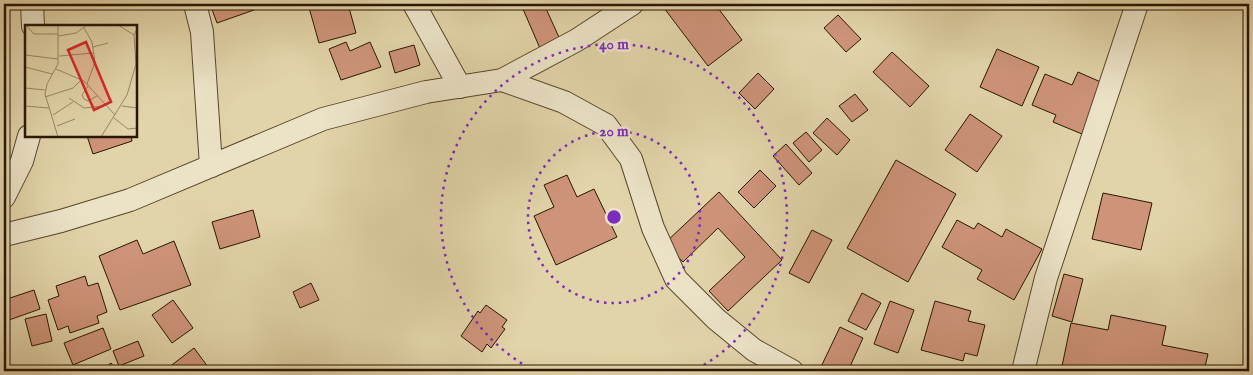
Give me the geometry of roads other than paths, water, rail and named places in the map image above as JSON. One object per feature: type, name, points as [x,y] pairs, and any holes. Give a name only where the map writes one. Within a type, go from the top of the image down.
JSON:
[{"type":"street","points":[[32,4],[33,25]]},
{"type":"street","points":[[195,4],[202,32],[211,166]]},
{"type":"street","points":[[414,4],[460,87]]},
{"type":"street","points":[[4,235],[62,222],[130,200],[323,119],[426,92],[502,80],[577,40],[632,4]]},
{"type":"street","points":[[1023,371],[1046,278],[1137,4]]},
{"type":"street","points":[[502,80],[564,102],[606,125],[631,160],[653,228],[676,279],[716,318],[754,350],[792,371]]},
{"type":"street","points":[[4,197],[22,161],[28,138]]}]
